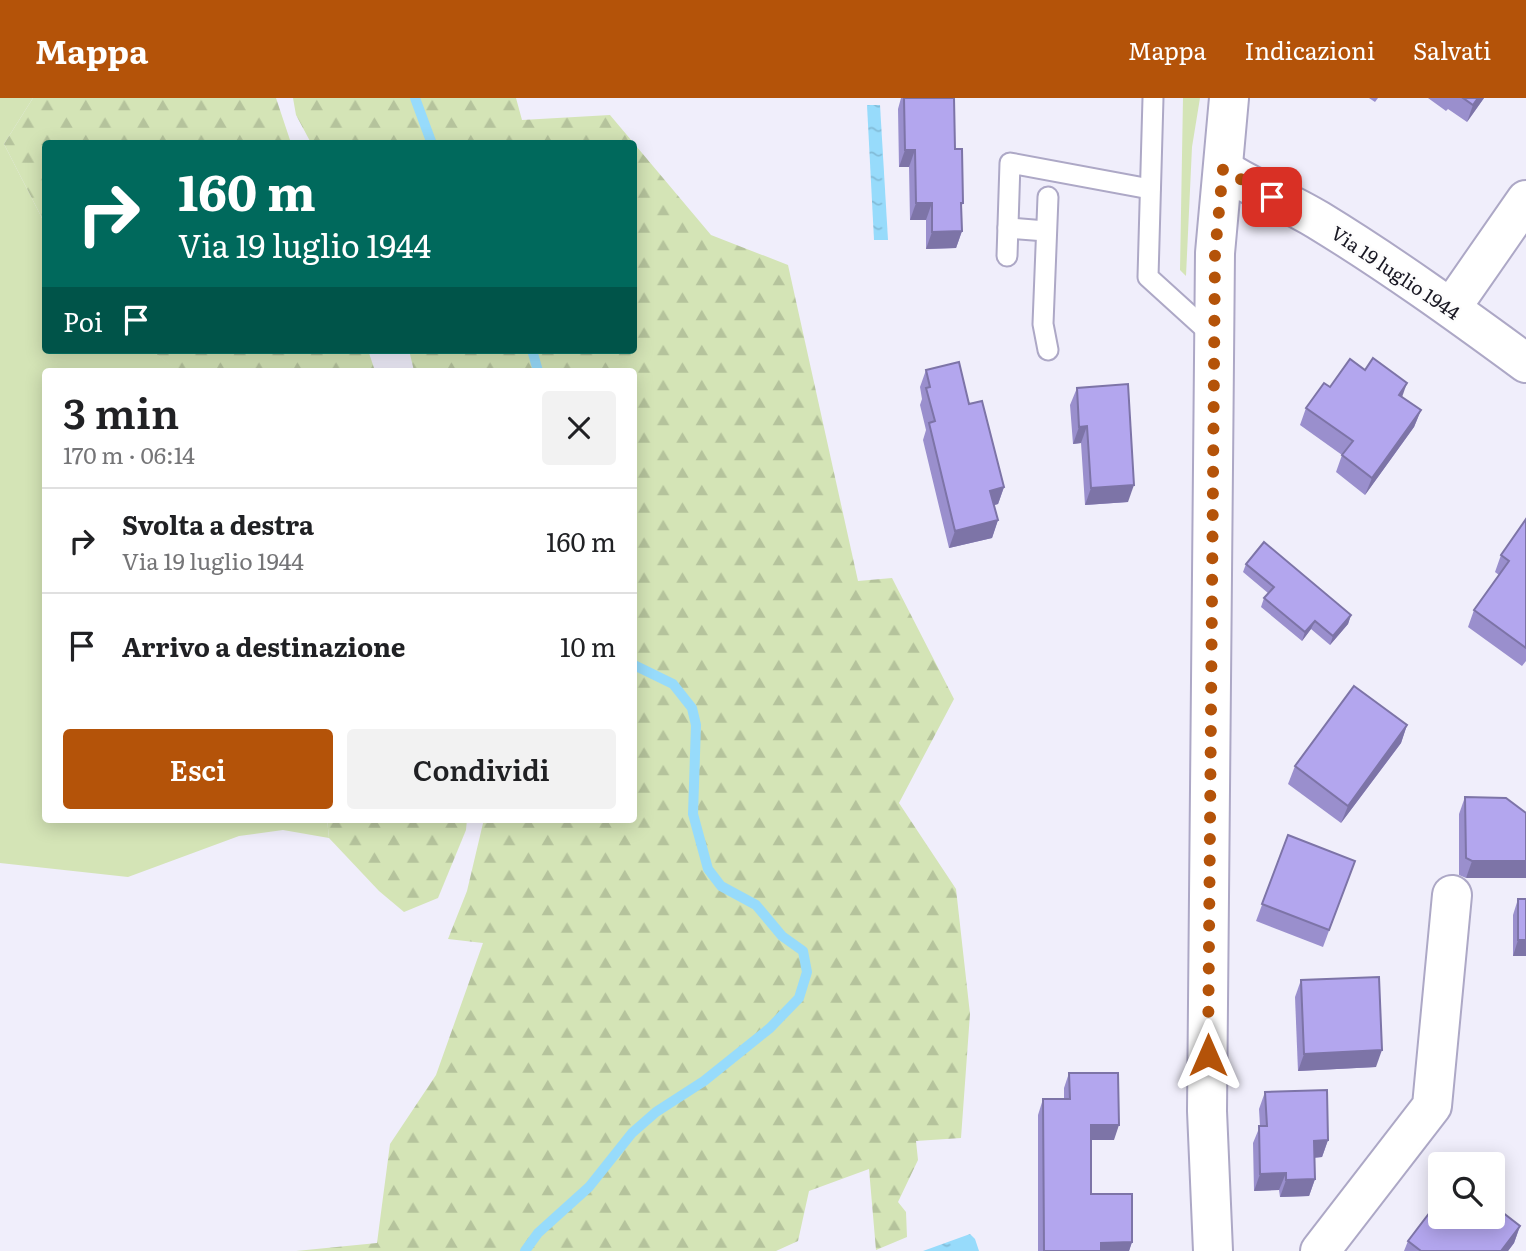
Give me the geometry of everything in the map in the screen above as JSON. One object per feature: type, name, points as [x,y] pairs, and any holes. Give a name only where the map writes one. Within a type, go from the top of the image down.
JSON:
[{"type":"street","points":[[1213,1251],[1207,1111],[1215,253],[1229,98]]},
{"type":"street","name":"Via 19 luglio 1944","points":[[1223,169],[1250,187],[1316,218],[1451,308],[1526,363]]},
{"type":"street","points":[[1451,308],[1526,200]]},
{"type":"street","points":[[1329,1248],[1432,1106],[1452,895]]},
{"type":"lane","points":[[1153,98],[1148,277],[1214,337]]},
{"type":"lane","points":[[1007,256],[1010,163],[1150,189]]},
{"type":"lane","points":[[1048,197],[1043,324],[1048,350]]},
{"type":"lane","points":[[1008,228],[1046,231]]},
{"type":"green space","points":[[0,98],[33,98],[4,144],[42,218],[42,354],[156,354],[174,367],[42,368],[42,823],[327,823],[329,838],[283,830],[239,836],[128,877],[0,863]]},
{"type":"green space","points":[[33,98],[276,98],[290,140],[42,140],[42,218],[4,144]]},
{"type":"green space","points":[[293,98],[516,98],[522,120],[610,115],[631,140],[309,140],[296,115]]},
{"type":"green space","points":[[1183,98],[1200,98],[1192,147],[1186,276],[1180,270]]},
{"type":"green space","points":[[637,147],[711,235],[788,265],[858,581],[892,578],[954,699],[899,803],[956,889],[970,1014],[961,1138],[916,1141],[918,1160],[898,1202],[906,1212],[907,1237],[876,1250],[869,1169],[809,1191],[798,1241],[776,1251],[296,1251],[377,1243],[390,1144],[436,1075],[483,943],[448,939],[467,891],[483,823],[637,823],[637,368],[413,368],[410,354],[637,354]]},
{"type":"green space","points":[[156,354],[369,354],[374,368],[173,368]]},
{"type":"green space","points":[[327,823],[467,823],[438,898],[404,912],[379,891],[329,838]]},
{"type":"water","points":[[867,105],[880,105],[888,240],[874,240]]},
{"type":"water","points":[[970,1234],[979,1251],[923,1251]]},
{"type":"building","points":[[904,98],[954,98],[955,149],[962,149],[962,231],[932,232],[932,203],[916,203],[915,150],[905,150]]},
{"type":"building","points":[[1463,98],[1478,98],[1473,105]]},
{"type":"building","points":[[1373,358],[1407,383],[1399,395],[1421,410],[1372,478],[1342,455],[1353,441],[1306,408],[1324,383],[1330,387],[1350,359],[1365,370]]},
{"type":"building","points":[[959,362],[969,404],[982,401],[1004,487],[990,491],[998,520],[955,531],[929,423],[935,421],[926,388],[930,387],[926,370]]},
{"type":"building","points":[[1128,384],[1134,485],[1091,488],[1087,426],[1079,427],[1077,388]]},
{"type":"building","points":[[1526,519],[1526,648],[1474,610],[1509,561],[1501,555]]},
{"type":"building","points":[[1264,542],[1351,615],[1333,636],[1315,621],[1305,632],[1264,598],[1274,587],[1246,564]]},
{"type":"building","points":[[1354,686],[1407,725],[1348,806],[1295,766]]},
{"type":"building","points":[[1465,797],[1506,798],[1526,813],[1526,861],[1472,861],[1466,858]]},
{"type":"building","points":[[1288,835],[1355,861],[1329,930],[1262,904]]},
{"type":"building","points":[[1518,899],[1526,899],[1526,940],[1518,940]]},
{"type":"building","points":[[1379,977],[1382,1050],[1304,1054],[1301,980]]},
{"type":"building","points":[[1069,1073],[1118,1073],[1119,1125],[1091,1125],[1091,1194],[1132,1194],[1132,1242],[1101,1243],[1101,1251],[1044,1251],[1043,1099],[1070,1099]]},
{"type":"building","points":[[1327,1090],[1328,1140],[1314,1141],[1315,1179],[1286,1180],[1286,1173],[1260,1174],[1259,1126],[1267,1126],[1265,1092]]},
{"type":"building","points":[[1505,1214],[1520,1226],[1501,1251],[1421,1251],[1408,1241],[1428,1215],[1428,1229],[1505,1229]]},
{"type":"waterway","points":[[415,98],[431,140]]},
{"type":"waterway","points":[[533,354],[537,368]]},
{"type":"waterway","points":[[525,1251],[538,1233],[589,1187],[632,1133],[656,1112],[704,1081],[770,1028],[799,998],[807,972],[803,951],[782,936],[756,905],[721,886],[708,869],[693,814],[696,725],[692,708],[673,684],[637,666]]},
{"type":"route","points":[[1208,1055],[1215,253],[1223,169],[1250,187],[1272,197]]}]
